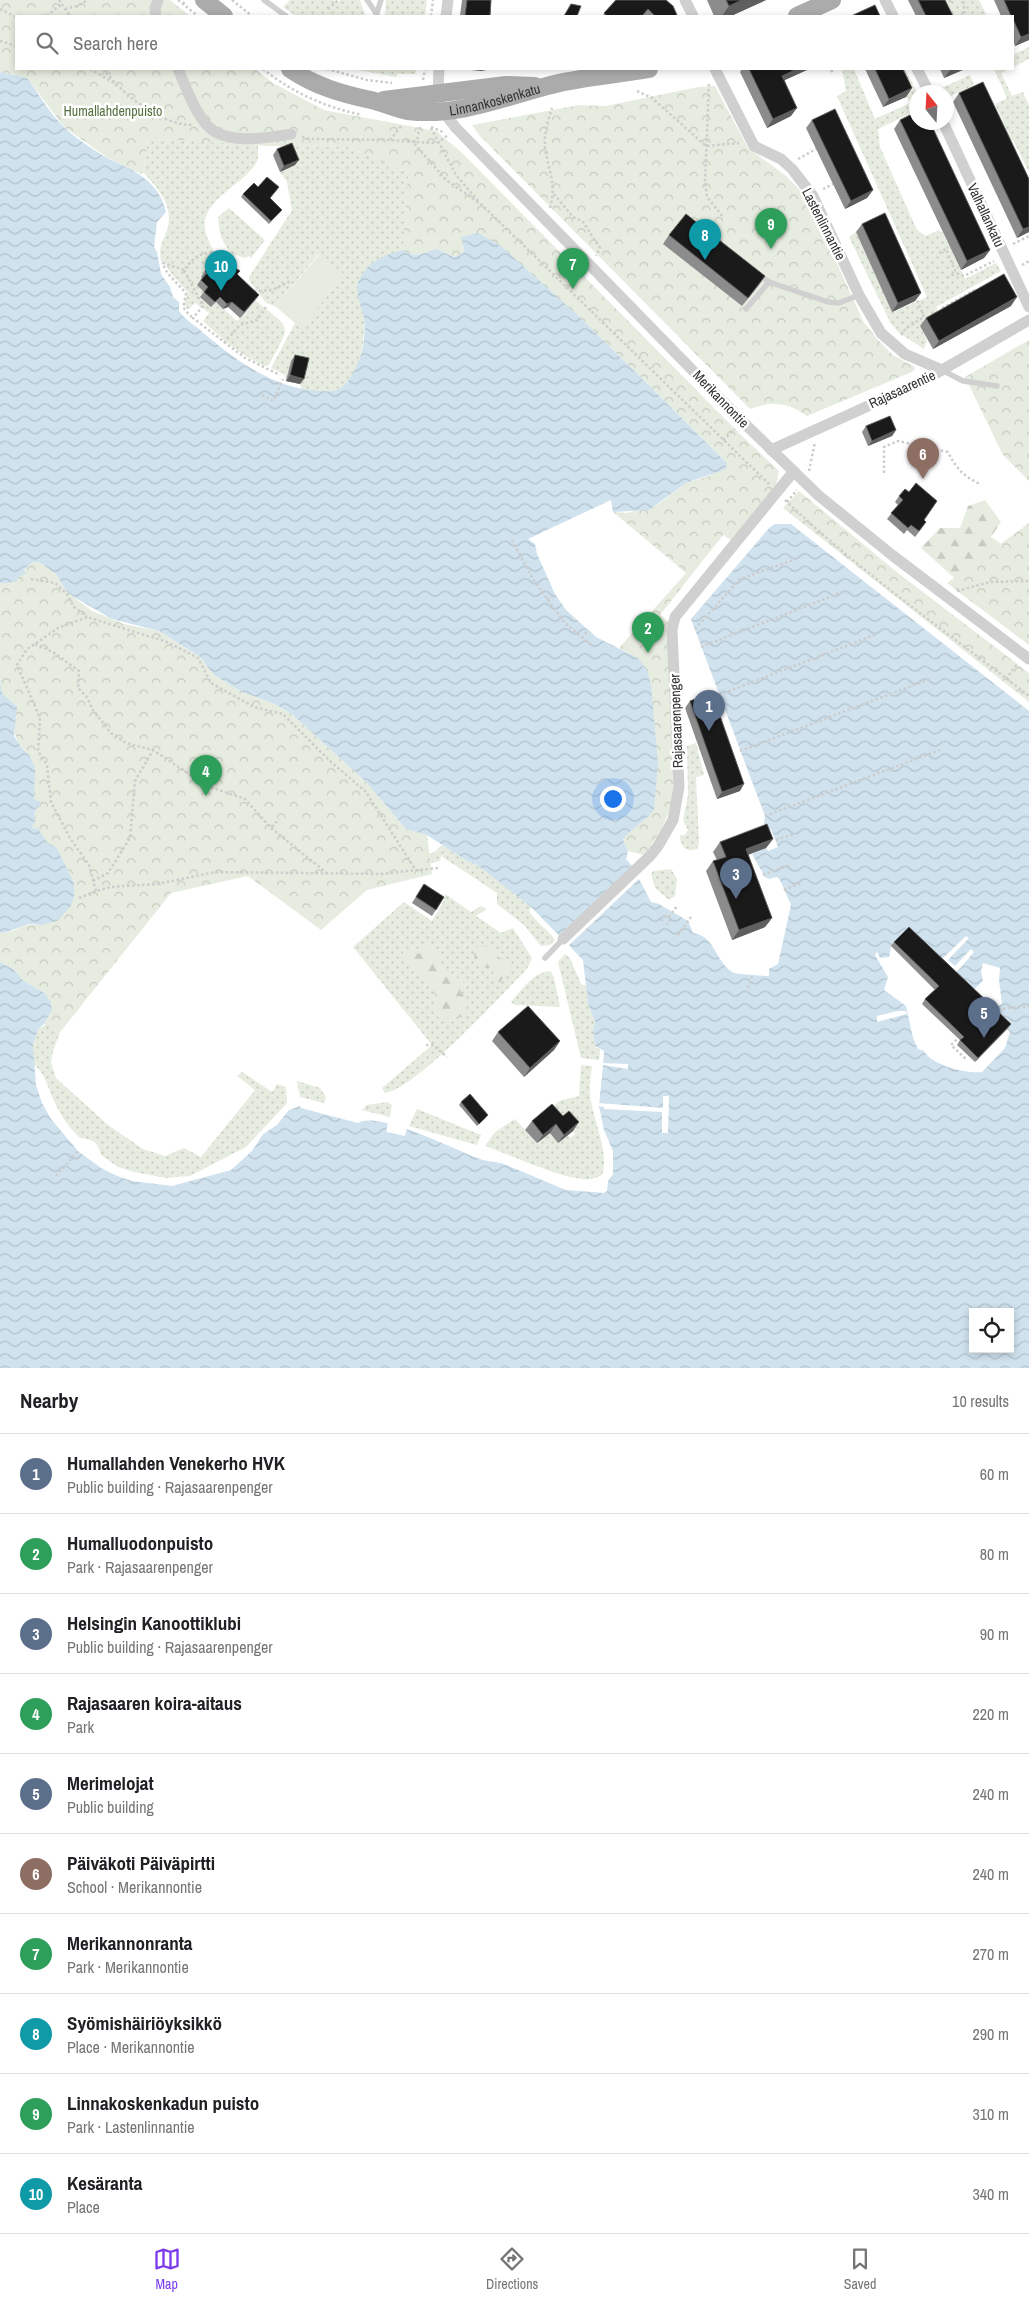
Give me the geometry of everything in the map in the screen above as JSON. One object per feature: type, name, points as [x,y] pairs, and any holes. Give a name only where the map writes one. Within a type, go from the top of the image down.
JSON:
[{"type":"main road","points":[[204,0],[223,15]]},
{"type":"main road","points":[[799,15],[832,0]]},
{"type":"main road","name":"Linnankoskenkatu","points":[[292,70],[320,85],[348,95],[408,111],[440,102],[483,104],[548,86],[642,70]]},
{"type":"street","points":[[156,15],[155,8],[158,0]]},
{"type":"street","points":[[446,15],[448,0]]},
{"type":"street","points":[[685,0],[692,15]]},
{"type":"street","points":[[885,0],[892,15]]},
{"type":"street","points":[[178,70],[196,108],[207,126],[243,140],[291,134]]},
{"type":"street","points":[[439,70],[440,102]]},
{"type":"street","name":"Lastenlinnantie","points":[[715,70],[747,137],[754,146],[781,159],[792,169],[813,196],[859,295],[877,326],[905,354],[942,370]]},
{"type":"street","points":[[918,70],[926,85]]},
{"type":"street","name":"Merikannontie","points":[[440,102],[516,192],[794,471],[802,485],[1029,659]]},
{"type":"street","name":"Valhallankatu","points":[[947,130],[1029,307]]},
{"type":"street","name":"Rajasaarentie","points":[[771,450],[921,382],[1029,320]]},
{"type":"street","name":"Rajasaarenpenger","points":[[563,938],[643,863],[670,829],[679,787],[672,630],[675,617],[794,471]]},
{"type":"lane","points":[[264,0],[285,15]]},
{"type":"lane","points":[[366,0],[376,14]]},
{"type":"lane","points":[[376,14],[381,0]]},
{"type":"lane","points":[[749,267],[769,282],[828,302],[845,302],[859,295]]},
{"type":"lane","points":[[746,309],[769,282]]},
{"type":"lane","points":[[942,370],[963,381],[997,386]]},
{"type":"lane","points":[[545,958],[563,938]]},
{"type":"path","points":[[65,9],[77,6],[88,0]]},
{"type":"path","points":[[178,0],[197,15]]},
{"type":"path","points":[[183,4],[186,0]]},
{"type":"path","points":[[232,0],[251,15]]},
{"type":"path","points":[[328,8],[338,0]]},
{"type":"path","points":[[431,15],[433,0]]},
{"type":"path","points":[[939,8],[952,0]]},
{"type":"path","points":[[963,0],[965,14],[963,15]]},
{"type":"path","points":[[48,15],[60,2],[69,15]]},
{"type":"path","points":[[0,9],[15,16]]},
{"type":"path","points":[[0,41],[15,46]]},
{"type":"path","points":[[92,70],[115,84],[156,114],[187,125],[207,126]]},
{"type":"path","points":[[105,70],[115,84]]},
{"type":"path","points":[[330,70],[360,79],[396,84]]},
{"type":"path","points":[[424,76],[425,70]]},
{"type":"path","points":[[709,80],[705,182],[707,197],[723,217]]},
{"type":"path","points":[[638,91],[652,98],[706,146],[740,143],[747,137]]},
{"type":"path","points":[[549,212],[554,194],[545,146],[552,108]]},
{"type":"path","points":[[390,140],[405,122]]},
{"type":"path","points":[[413,142],[417,140],[418,128],[422,124]]},
{"type":"path","points":[[431,127],[456,175],[482,205],[787,502],[877,578],[1029,696]]},
{"type":"path","points":[[291,134],[310,139],[413,142],[439,142],[448,135],[435,128]]},
{"type":"path","points":[[413,142],[446,180],[482,205]]},
{"type":"path","points":[[797,159],[816,149]]},
{"type":"path","points":[[554,194],[573,217],[583,222],[596,240],[599,251],[594,259]]},
{"type":"path","points":[[1008,247],[1029,236]]},
{"type":"path","points":[[939,253],[946,249],[956,273],[964,276],[999,258]]},
{"type":"path","points":[[184,270],[192,260],[204,252],[222,252]]},
{"type":"path","points":[[193,318],[202,306],[184,270],[163,264],[165,270],[178,282],[186,294],[182,304],[184,309],[193,318],[251,362],[280,375]]},
{"type":"path","points":[[947,278],[956,273]]},
{"type":"path","points":[[254,291],[272,290],[291,281]]},
{"type":"path","points":[[942,308],[982,286]]},
{"type":"path","points":[[899,338],[906,328],[924,317],[914,293]]},
{"type":"path","points":[[224,343],[240,325],[257,320],[266,307]]},
{"type":"path","points":[[262,395],[274,401],[283,379]]},
{"type":"path","points":[[723,440],[737,427]]},
{"type":"path","points":[[787,502],[802,485],[808,474],[815,440]]},
{"type":"path","points":[[884,473],[884,447],[898,441],[948,452],[957,469],[966,478],[980,484]]},
{"type":"path","points":[[512,540],[533,579],[547,600],[564,622],[592,646]]},
{"type":"path","points":[[695,629],[740,579],[796,559]]},
{"type":"path","points":[[31,579],[56,583],[68,594],[74,607],[87,617],[168,642],[198,658],[211,683],[254,707],[283,714],[331,762],[366,792],[415,869]]},
{"type":"path","points":[[954,592],[990,582],[1029,581]]},
{"type":"path","points":[[701,647],[845,591]]},
{"type":"path","points":[[547,600],[555,594]]},
{"type":"path","points":[[87,617],[58,628],[34,644],[27,649],[17,665],[40,718],[38,750],[46,765],[51,802],[70,838],[89,865],[96,891]]},
{"type":"path","points":[[582,638],[588,630]]},
{"type":"path","points":[[719,695],[877,634]]},
{"type":"path","points":[[34,644],[53,652],[78,671],[78,688],[86,696],[93,710],[111,733],[126,743],[153,750],[207,786],[245,799],[272,828],[328,874]]},
{"type":"path","points":[[740,751],[930,679]]},
{"type":"path","points":[[93,881],[108,873],[130,838],[135,781],[153,750]]},
{"type":"path","points":[[765,816],[940,750]]},
{"type":"path","points":[[272,828],[279,819]]},
{"type":"path","points":[[776,840],[794,834]]},
{"type":"path","points":[[763,875],[790,865]]},
{"type":"path","points":[[79,898],[111,887],[157,884],[215,872],[380,874],[438,868]]},
{"type":"path","points":[[784,890],[800,884]]},
{"type":"path","points":[[667,925],[671,919],[669,917],[677,906]]},
{"type":"path","points":[[661,921],[666,915],[669,917]]},
{"type":"path","points":[[678,935],[690,917]]},
{"type":"path","points":[[748,988],[753,974]]},
{"type":"path","points":[[991,1011],[1029,1006]]},
{"type":"path","points":[[962,1034],[951,1045],[966,1060]]},
{"type":"path","points":[[426,1045],[433,1045],[447,1057]]},
{"type":"path","points":[[56,1176],[78,1151]]},
{"type":"green space","name":"Humallahdenpuisto","points":[[0,0],[170,0],[189,15],[15,15],[15,70],[256,70],[273,83],[324,110],[436,131],[461,152],[737,431],[779,471],[776,485],[731,540],[723,535],[660,615],[669,622],[674,789],[664,824],[644,855],[628,851],[623,840],[628,833],[650,815],[638,658],[619,648],[686,573],[613,512],[627,513],[657,505],[686,483],[709,476],[727,463],[584,321],[462,245],[463,254],[454,257],[436,249],[415,255],[403,250],[408,173],[348,147],[268,146],[148,138],[143,172],[141,174],[108,158],[64,127],[27,78],[0,72]]},
{"type":"green space","points":[[290,0],[332,0],[339,2],[340,0],[360,0],[365,15],[295,15],[283,7]]},
{"type":"green space","points":[[386,0],[427,0],[425,15],[385,15]]},
{"type":"green space","points":[[939,0],[979,0],[986,15],[946,15]]},
{"type":"green space","points":[[1029,47],[1029,59],[1014,66],[1014,54]]},
{"type":"green space","points":[[358,70],[417,70],[415,74],[397,74],[397,77]]},
{"type":"green space","points":[[842,70],[854,70],[875,119],[909,103],[909,114],[878,129],[880,147],[917,230],[926,236],[939,230],[943,233],[965,279],[996,263],[1001,271],[936,307],[940,315],[920,326],[927,340],[924,349],[898,332],[890,322],[849,237],[856,232],[892,312],[927,297],[837,96],[846,91]]},
{"type":"green space","points":[[895,70],[906,70],[913,85],[909,85],[909,101]]},
{"type":"green space","points":[[994,70],[1007,70],[1001,73],[1012,96],[1023,92],[1029,105],[1029,172],[1013,140],[1002,145],[1006,128],[995,104],[1007,98]]},
{"type":"green space","points":[[970,75],[974,85],[954,95],[954,85],[948,85]]},
{"type":"green space","points":[[715,86],[748,148],[785,175],[799,189],[811,206],[863,321],[893,355],[915,367],[914,371],[807,416],[800,411],[780,404],[750,409],[480,136],[472,125],[579,105],[606,106],[698,87]],"holes":[[[664,244],[759,285],[742,306]]]},
{"type":"green space","points":[[148,138],[258,145],[258,159],[252,169],[217,200],[205,218],[207,236],[219,260],[197,285],[204,292],[211,307],[216,302],[237,321],[255,300],[282,323],[284,333],[282,341],[269,365],[265,366],[256,362],[225,341],[203,321],[209,313],[195,303],[188,310],[184,304],[188,293],[166,266],[165,262],[161,261],[160,251],[169,218],[163,196],[143,172]]},
{"type":"green space","points":[[288,146],[348,147],[471,200],[358,296],[364,322],[359,361],[355,371],[344,386],[329,392],[302,390],[300,384],[305,364],[286,381],[284,374],[271,368],[295,323],[301,328],[319,254],[275,306],[266,303],[249,280],[249,277],[292,210],[287,182],[280,172],[295,165]]},
{"type":"green space","points":[[229,208],[265,240],[251,258],[249,256],[244,258],[234,256],[222,238],[218,217]]},
{"type":"green space","points":[[320,254],[345,275],[301,328],[275,306]]},
{"type":"green space","points":[[1029,340],[1029,481],[1003,455],[965,377]]},
{"type":"green space","points":[[799,491],[898,573],[1029,673],[1029,702],[783,508]]},
{"type":"green space","points":[[985,500],[1001,522],[991,537],[1027,561],[961,584],[921,548],[940,528],[960,528],[968,506]]},
{"type":"green space","points":[[1029,523],[1029,645],[947,583]]},
{"type":"green space","points":[[33,562],[39,562],[56,574],[66,591],[92,611],[124,624],[159,631],[201,658],[214,675],[242,692],[275,704],[293,715],[366,782],[406,829],[427,835],[432,874],[367,890],[321,930],[248,876],[171,893],[60,1032],[44,1024],[52,1010],[51,1002],[45,993],[25,982],[13,969],[0,962],[0,932],[9,932],[28,925],[42,925],[74,883],[57,848],[48,844],[37,827],[36,829],[32,827],[36,809],[40,806],[34,799],[30,756],[20,745],[15,735],[16,707],[2,693],[0,680],[0,583],[11,582],[26,572],[24,571]]},
{"type":"green space","points":[[696,743],[704,775],[696,777],[699,843],[697,849],[690,850],[682,845],[680,835],[685,835],[688,830],[683,820],[688,795],[687,746]]},
{"type":"green space","points":[[442,845],[467,861],[476,863],[531,907],[529,911],[555,940],[550,945],[541,946],[524,925],[497,904],[497,893],[441,856],[440,861],[430,863],[429,853],[433,853]]},
{"type":"green space","points":[[671,869],[677,879],[675,896],[669,900],[655,888],[651,874],[653,871]]},
{"type":"green space","points":[[445,894],[471,912],[481,906],[487,909],[476,916],[501,933],[513,928],[532,958],[527,969],[458,1039],[417,1075],[399,1087],[385,1093],[382,1088],[432,1045],[353,947],[404,902],[432,921],[443,902]]},
{"type":"green space","points":[[479,945],[493,947],[496,957],[504,959],[511,970],[499,983],[491,968],[484,968],[475,964],[474,953]]},
{"type":"green space","points":[[429,946],[441,954],[441,966],[464,983],[460,992],[469,1000],[463,1017],[451,1017],[442,1021],[431,1009],[437,1002],[432,985],[402,957],[404,948],[420,954],[421,948]]},
{"type":"green space","points":[[565,954],[570,958],[581,984],[586,986],[588,1003],[595,1022],[593,1031],[596,1048],[600,1049],[599,1060],[581,1058],[558,962]]},
{"type":"green space","points":[[550,971],[554,977],[560,1007],[515,1005],[511,1002],[533,978]]},
{"type":"green space","points":[[82,1005],[60,1032],[53,1051],[51,1063],[56,1078],[108,1125],[143,1149],[165,1156],[184,1148],[201,1157],[255,1090],[237,1076],[242,1072],[272,1092],[277,1084],[286,1087],[287,1103],[246,1147],[190,1176],[165,1178],[118,1167],[101,1155],[94,1142],[80,1138],[71,1128],[63,1118],[42,1074],[33,1064],[33,1045],[38,1029]]},
{"type":"green space","points":[[581,1065],[592,1066],[590,1094],[604,1156],[602,1175],[588,1179],[572,1177],[547,1170],[485,1146],[495,1132],[515,1119],[537,1143],[550,1133],[568,1135],[570,1138],[575,1134],[563,1120],[546,1112],[559,1101],[579,1096]]},
{"type":"green space","points":[[297,1081],[320,1088],[326,1097],[324,1103],[300,1097]]},
{"type":"green space","points":[[387,1102],[392,1105],[390,1117],[362,1110],[367,1105]]},
{"type":"green space","points":[[417,1109],[481,1135],[477,1145],[409,1126]]},
{"type":"water","points":[[0,72],[27,78],[54,117],[69,132],[104,156],[145,178],[152,185],[163,202],[166,212],[157,222],[154,247],[157,252],[161,274],[170,287],[173,297],[179,302],[179,311],[191,323],[239,361],[269,378],[285,384],[301,389],[335,391],[343,386],[353,374],[362,350],[365,325],[357,288],[358,283],[368,267],[378,259],[403,250],[415,255],[436,249],[454,257],[462,254],[464,250],[461,237],[478,233],[501,246],[584,321],[727,463],[726,469],[686,483],[649,510],[613,512],[611,500],[528,539],[535,544],[537,554],[555,594],[566,610],[596,637],[638,658],[647,670],[651,685],[658,763],[654,809],[623,840],[628,851],[626,859],[633,867],[651,902],[659,904],[688,921],[693,933],[706,939],[723,963],[734,973],[769,976],[769,969],[778,964],[791,905],[780,880],[777,877],[769,879],[765,877],[752,854],[766,848],[768,851],[778,847],[771,829],[767,831],[764,823],[765,816],[691,619],[770,527],[775,524],[791,524],[1029,711],[1029,1368],[0,1368],[0,962],[13,969],[25,982],[45,993],[51,1002],[52,1010],[44,1024],[38,1029],[33,1045],[36,1085],[42,1103],[51,1119],[78,1151],[101,1168],[117,1176],[132,1181],[172,1186],[231,1170],[252,1151],[263,1134],[277,1125],[289,1110],[300,1106],[301,1108],[358,1123],[368,1120],[382,1122],[418,1133],[480,1159],[503,1164],[566,1190],[604,1193],[607,1191],[608,1181],[613,1174],[613,1151],[604,1130],[599,1106],[604,1051],[595,1046],[593,1031],[595,1022],[588,1003],[583,960],[531,907],[476,864],[467,861],[427,835],[406,829],[366,782],[293,715],[275,704],[242,692],[214,675],[200,657],[159,631],[112,619],[66,591],[56,574],[39,562],[33,562],[24,570],[26,573],[18,577],[17,581],[0,583]],"holes":[[[891,946],[970,993],[983,981],[981,971],[983,963],[1000,968],[999,980],[1002,1004],[995,1007],[996,1017],[1010,1032],[1005,1048],[982,1072],[968,1072],[950,1068],[918,1049],[913,1038],[906,1006],[884,990],[888,977],[875,955],[877,952],[880,958],[889,957]]]},
{"type":"water","points":[[0,680],[2,693],[17,707],[14,736],[30,756],[35,769],[34,799],[40,802],[40,806],[36,809],[34,816],[36,819],[32,827],[35,829],[37,827],[48,843],[57,848],[74,883],[74,896],[71,906],[57,921],[42,925],[29,924],[4,933],[0,932]]},
{"type":"pier","points":[[638,874],[640,878],[567,947],[558,937]]},
{"type":"pier","points":[[966,936],[969,938],[948,960],[955,966],[971,949],[974,952],[955,974],[941,960]]},
{"type":"pier","points":[[897,1011],[906,1011],[907,1014],[877,1022],[877,1016]]},
{"type":"pier","points":[[600,1049],[604,1051],[603,1063],[628,1064],[628,1069],[603,1065],[599,1103],[663,1108],[663,1096],[669,1096],[668,1133],[662,1133],[662,1112],[604,1109],[604,1107],[596,1106],[602,1051]]},
{"type":"pier","points":[[388,1123],[407,1128],[405,1136],[386,1132]]},
{"type":"building","points":[[467,0],[491,0],[490,15],[465,15]]},
{"type":"building","points":[[616,0],[666,0],[673,6],[677,15],[654,15],[648,9],[643,15],[606,15],[604,13]]},
{"type":"building","points":[[726,0],[742,0],[729,6]]},
{"type":"building","points":[[918,0],[945,0],[952,15],[926,15]]},
{"type":"building","points":[[1004,0],[1029,0],[1029,34],[1021,37],[1014,21],[1014,15],[1011,15]]},
{"type":"building","points":[[571,4],[581,6],[577,15],[565,15]]},
{"type":"building","points":[[875,5],[880,15],[853,15]]},
{"type":"building","points":[[749,70],[795,70],[782,76],[797,108],[773,119]]},
{"type":"building","points":[[875,70],[903,70],[911,85],[909,89],[889,99]]},
{"type":"building","points":[[983,82],[1029,179],[1029,227],[1023,229],[959,93]]},
{"type":"building","points":[[835,109],[873,190],[851,201],[812,120]]},
{"type":"building","points":[[909,116],[909,130],[934,130],[990,250],[967,261],[900,120]]},
{"type":"building","points":[[292,143],[299,160],[284,166],[277,149]]},
{"type":"building","points":[[267,177],[279,187],[270,198],[282,210],[271,221],[243,194],[254,183],[258,187]]},
{"type":"building","points":[[885,213],[921,293],[898,303],[862,224]]},
{"type":"building","points":[[686,214],[765,276],[748,298],[669,235]]},
{"type":"building","points":[[220,257],[240,271],[237,274],[259,295],[244,312],[232,302],[227,304],[220,297],[215,302],[204,292],[208,287],[201,280],[207,273],[205,271]]},
{"type":"building","points":[[1004,274],[1017,297],[939,341],[926,318]]},
{"type":"building","points":[[295,355],[309,358],[304,379],[290,375]]},
{"type":"building","points":[[890,416],[896,430],[872,441],[866,426]]},
{"type":"building","points":[[916,483],[937,501],[919,531],[911,525],[908,528],[891,513],[903,500],[899,496],[905,489],[909,492]]},
{"type":"building","points":[[712,693],[744,784],[722,792],[690,701]]},
{"type":"building","points":[[767,824],[773,839],[746,849],[772,918],[739,930],[713,861],[726,857],[720,842]]},
{"type":"building","points":[[424,884],[444,897],[436,910],[416,897]]},
{"type":"building","points":[[909,927],[1011,1024],[978,1058],[960,1040],[964,1037],[925,999],[939,986],[894,942]]},
{"type":"building","points":[[528,1006],[560,1041],[530,1068],[498,1032]]},
{"type":"building","points":[[470,1094],[488,1115],[479,1124],[461,1102]]},
{"type":"building","points":[[552,1104],[563,1116],[569,1111],[579,1122],[564,1135],[556,1124],[543,1135],[532,1121]]},
{"type":"place","name":"Linnakoskenkadun puisto","points":[[771,249]]},
{"type":"place","name":"Syömishäiriöyksikkö","points":[[705,260]]},
{"type":"place","name":"Merikannonranta","points":[[573,289]]},
{"type":"place","name":"Kesäranta","points":[[221,291]]},
{"type":"place","name":"Päiväkoti Päiväpirtti","points":[[923,479]]},
{"type":"place","name":"Humalluodonpuisto","points":[[648,653]]},
{"type":"place","name":"Humallahden Venekerho HVK","points":[[709,731]]},
{"type":"place","name":"Rajasaaren koira-aitaus","points":[[206,796]]},
{"type":"place","name":"Helsingin Kanoottiklubi","points":[[736,899]]},
{"type":"place","name":"Merimelojat","points":[[984,1038]]}]
